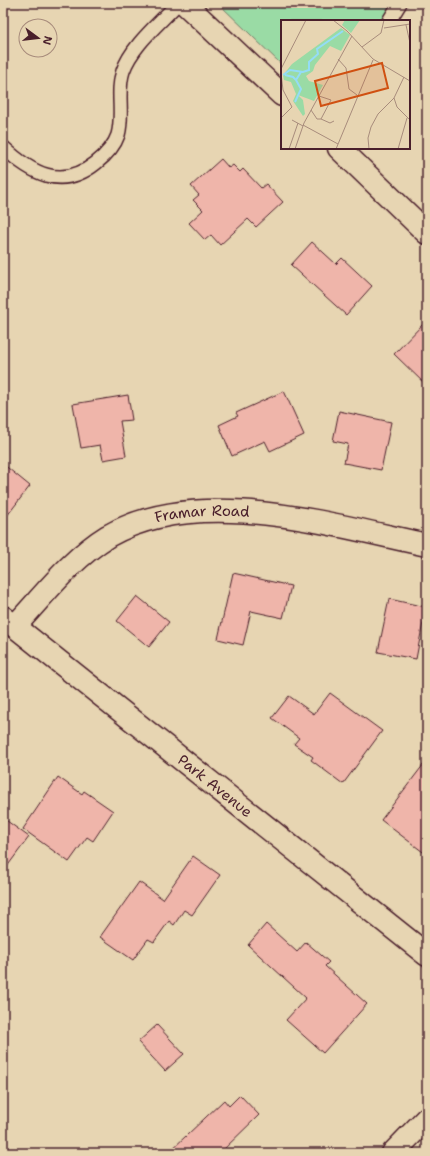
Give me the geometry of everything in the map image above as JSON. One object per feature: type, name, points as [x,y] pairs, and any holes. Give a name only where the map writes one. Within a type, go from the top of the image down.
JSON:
[{"type":"street","points":[[184,3],[281,94]]},
{"type":"street","points":[[340,149],[427,233]]},
{"type":"street","name":"Framar Road","points":[[9,621],[95,546],[125,527],[168,515],[214,512],[282,515],[427,545]]},
{"type":"street","name":"Park Avenue","points":[[9,621],[427,955]]},
{"type":"street","points":[[393,1153],[427,1118]]},
{"type":"lane","points":[[3,147],[27,168],[42,175],[54,177],[67,177],[80,174],[103,157],[113,146],[118,134],[120,122],[120,85],[124,71],[141,44],[178,3]]},
{"type":"lane","points":[[390,20],[400,3]]},
{"type":"green space","points":[[218,3],[393,3],[384,20],[281,20],[281,64]]},
{"type":"building","points":[[221,159],[229,168],[233,165],[240,172],[243,169],[261,188],[266,184],[283,202],[256,227],[248,219],[220,245],[211,235],[205,240],[189,223],[203,210],[193,200],[199,195],[191,186]]},
{"type":"building","points":[[312,242],[336,264],[342,258],[372,286],[346,315],[291,265]]},
{"type":"building","points":[[427,320],[427,386],[394,354]]},
{"type":"building","points":[[284,391],[304,435],[270,451],[265,441],[232,456],[219,425],[238,416],[236,413]]},
{"type":"building","points":[[128,395],[132,420],[120,421],[126,456],[103,460],[100,445],[81,448],[73,404]]},
{"type":"building","points":[[339,411],[391,422],[381,470],[344,463],[348,444],[333,441]]},
{"type":"building","points":[[3,464],[30,486],[3,521]]},
{"type":"building","points":[[233,573],[291,586],[283,618],[251,611],[243,645],[218,639]]},
{"type":"building","points":[[137,596],[169,622],[149,647],[117,621]]},
{"type":"building","points":[[389,599],[426,607],[416,659],[378,652]]},
{"type":"building","points":[[330,693],[382,731],[343,784],[311,760],[313,757],[294,744],[299,738],[272,718],[289,696],[314,714]]},
{"type":"building","points":[[427,760],[427,855],[381,820]]},
{"type":"building","points":[[58,777],[82,794],[84,791],[113,811],[93,841],[87,837],[69,862],[23,829]]},
{"type":"building","points":[[3,818],[29,837],[3,872]]},
{"type":"building","points":[[193,856],[220,875],[192,915],[184,910],[174,925],[169,921],[154,942],[148,939],[133,960],[100,937],[139,882],[163,899]]},
{"type":"building","points":[[266,924],[297,952],[306,942],[329,962],[325,966],[367,1004],[323,1053],[286,1020],[306,998],[248,945]]},
{"type":"building","points":[[157,1025],[184,1054],[165,1071],[138,1042]]},
{"type":"building","points":[[240,1095],[259,1115],[220,1153],[168,1153],[224,1100],[229,1106]]}]
